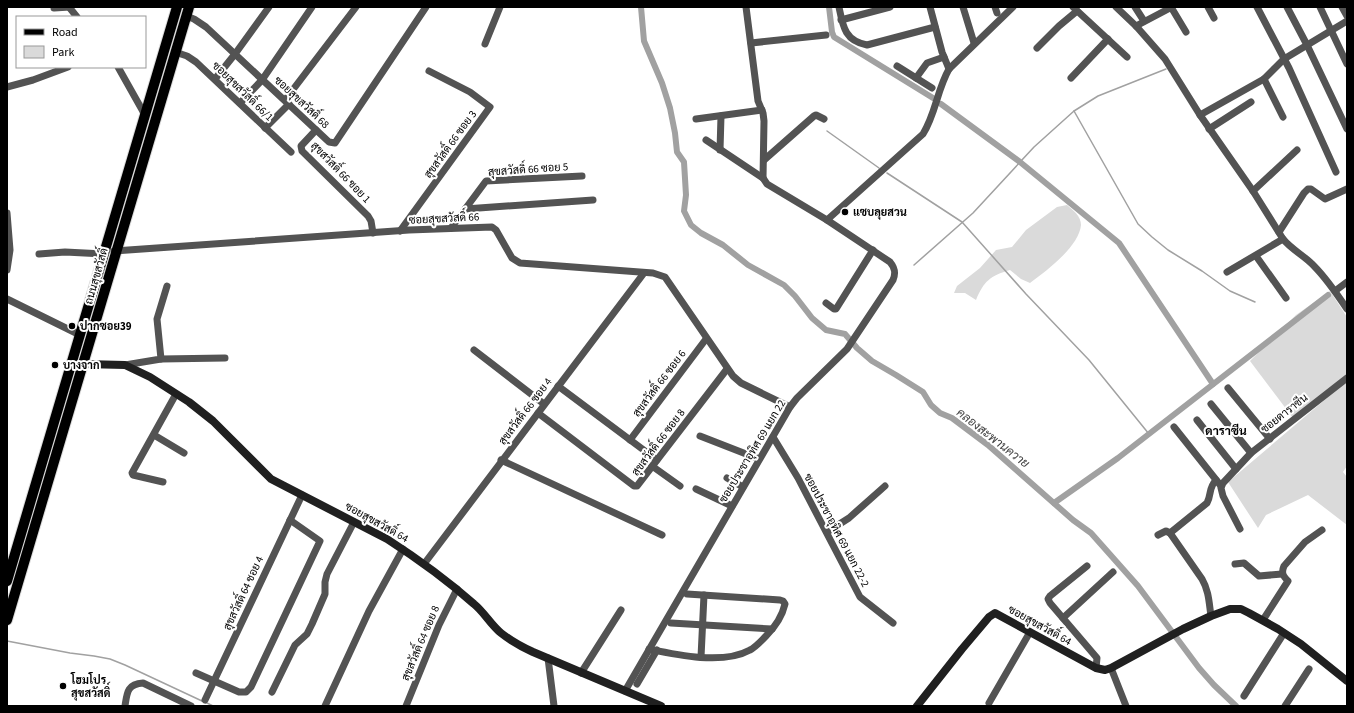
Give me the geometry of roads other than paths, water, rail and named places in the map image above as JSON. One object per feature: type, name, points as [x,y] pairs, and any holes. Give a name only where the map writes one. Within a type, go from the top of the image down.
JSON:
[{"type":"main road","name":"ถนนสุขสวัสดิ์","points":[[7,581],[177,7]]},
{"type":"main road","name":"ถนนสุขสวัสดิ์","points":[[7,620],[84,364],[187,11]]},
{"type":"street","points":[[58,8],[69,7],[77,16]]},
{"type":"street","points":[[216,79],[269,7]]},
{"type":"street","points":[[240,103],[262,80],[312,7]]},
{"type":"street","points":[[265,128],[287,102],[356,7]]},
{"type":"street","name":"ซอยสุขสวัสดิ์ 68","points":[[187,11],[329,142],[334,143],[426,7]]},
{"type":"street","points":[[485,44],[500,7]]},
{"type":"street","points":[[746,7],[758,101],[764,120],[764,178]]},
{"type":"street","points":[[839,7],[844,31],[859,44],[867,45],[935,28]]},
{"type":"street","points":[[841,20],[890,7]]},
{"type":"street","points":[[930,7],[948,69]]},
{"type":"street","points":[[963,7],[974,43]]},
{"type":"street","points":[[827,220],[923,134],[930,122],[944,76],[948,69],[1013,7]]},
{"type":"street","points":[[1116,7],[1136,26],[1165,60],[1209,129],[1253,191],[1283,240],[1314,265],[1335,291],[1347,309]]},
{"type":"street","points":[[1135,7],[1144,21]]},
{"type":"street","points":[[1136,26],[1172,7],[1186,32]]},
{"type":"street","points":[[1208,7],[1214,18]]},
{"type":"street","points":[[1257,7],[1284,59],[1336,172]]},
{"type":"street","points":[[1286,7],[1307,45],[1347,129]]},
{"type":"street","points":[[1320,7],[1347,64]]},
{"type":"street","points":[[1342,7],[1347,16]]},
{"type":"street","points":[[1038,48],[1075,9],[1127,56]]},
{"type":"street","points":[[1200,115],[1264,79],[1284,59],[1347,21]]},
{"type":"street","points":[[751,43],[826,35]]},
{"type":"street","points":[[1071,78],[1108,39]]},
{"type":"street","name":"ซอยสุขสวัสดิ์ 66/1","points":[[175,52],[192,59],[216,79],[291,152]]},
{"type":"street","points":[[916,78],[927,63],[944,57]]},
{"type":"street","points":[[897,66],[932,88]]},
{"type":"street","points":[[7,87],[33,80],[65,68]]},
{"type":"street","points":[[119,68],[145,115]]},
{"type":"street","name":"สุขสวัสดิ์ 66 ซอย 3","points":[[400,231],[490,107],[465,89],[429,71]]},
{"type":"street","points":[[1264,79],[1283,118]]},
{"type":"street","points":[[1209,129],[1251,102]]},
{"type":"street","points":[[696,119],[762,110]]},
{"type":"street","points":[[764,160],[814,116],[816,115],[824,119]]},
{"type":"street","points":[[720,150],[721,116]]},
{"type":"street","name":"สุขสวัสดิ์ 66 ซอย 1","points":[[316,130],[301,146],[302,151],[368,216],[371,221],[373,233]]},
{"type":"street","name":"ซอยประชาอุทิศ 69 แยก 22","points":[[625,691],[790,407],[797,398],[847,349],[896,275],[894,266],[890,262],[827,220],[767,184],[764,178],[706,140]]},
{"type":"street","points":[[1253,191],[1297,150]]},
{"type":"street","name":"สุขสวัสดิ์ 66 ซอย 5","points":[[451,228],[486,181],[582,176]]},
{"type":"street","points":[[1279,232],[1308,189],[1311,189],[1325,199],[1347,189]]},
{"type":"street","points":[[466,209],[593,200]]},
{"type":"street","points":[[7,213],[10,260],[7,270]]},
{"type":"street","name":"ซอยสุขสวัสดิ์ 66","points":[[39,254],[65,252],[116,252],[400,231],[492,227],[496,230],[512,258],[520,264],[653,273],[664,277],[733,376],[741,383],[790,407]]},
{"type":"street","points":[[1227,272],[1283,240]]},
{"type":"street","points":[[826,303],[836,309],[872,250]]},
{"type":"street","points":[[1256,256],[1286,298]]},
{"type":"street","name":"สุขสวัสดิ์ 66 ซอย 4","points":[[424,564],[501,460],[644,273]]},
{"type":"street","points":[[1335,291],[1347,282]]},
{"type":"street","points":[[161,359],[157,319],[167,286]]},
{"type":"street","points":[[7,300],[80,336]]},
{"type":"street","name":"สุขสวัสดิ์ 66 ซอย 6","points":[[630,440],[706,338]]},
{"type":"street","points":[[474,350],[544,404]]},
{"type":"street","points":[[125,365],[161,359],[225,358]]},
{"type":"street","name":"ซอยสุขสวัสดิ์ 64","points":[[84,364],[125,365],[150,377],[213,421],[271,479],[387,539],[403,549],[457,589],[480,609],[500,633],[521,646],[660,706]]},
{"type":"street","name":"สุขสวัสดิ์ 66 ซอย 8","points":[[538,413],[634,486],[637,486],[727,369]]},
{"type":"street","name":"ซอยดาราซีน","points":[[1222,486],[1223,483],[1251,453],[1347,378]]},
{"type":"street","points":[[558,386],[630,440],[680,486]]},
{"type":"street","points":[[1228,388],[1270,439]]},
{"type":"street","points":[[163,482],[133,475],[132,473],[176,394]]},
{"type":"street","points":[[1211,404],[1251,453]]},
{"type":"street","points":[[1197,420],[1236,469]]},
{"type":"street","points":[[1174,427],[1222,486],[1223,496],[1240,529]]},
{"type":"street","points":[[154,435],[184,453]]},
{"type":"street","points":[[700,436],[759,459]]},
{"type":"street","name":"ซอยประชาอุทิศ 69 แยก 22-2","points":[[773,437],[798,478],[860,597],[893,623]]},
{"type":"street","points":[[501,460],[662,535]]},
{"type":"street","points":[[727,478],[744,487]]},
{"type":"street","points":[[1170,533],[1207,503],[1210,497],[1211,487],[1216,480]]},
{"type":"street","points":[[827,532],[849,518],[884,486]]},
{"type":"street","points":[[696,489],[732,506]]},
{"type":"street","name":"สุขสวัสดิ์ 64 ซอย 4","points":[[205,700],[302,495]]},
{"type":"street","points":[[196,673],[239,692],[246,692],[251,687],[320,545],[318,538],[290,520]]},
{"type":"street","points":[[272,692],[295,645],[307,634],[312,624],[324,594],[327,574],[354,522]]},
{"type":"street","points":[[1262,620],[1288,582],[1282,574],[1284,566],[1305,542],[1322,530]]},
{"type":"street","points":[[1158,535],[1166,531],[1170,533],[1206,586],[1210,616]]},
{"type":"street","points":[[325,706],[369,611],[403,549]]},
{"type":"street","points":[[1235,564],[1244,563],[1259,576],[1282,574]]},
{"type":"street","points":[[1087,566],[1048,599],[1098,658],[1096,668]]},
{"type":"street","points":[[1063,618],[1113,572]]},
{"type":"street","name":"สุขสวัสดิ์ 64 ซอย 8","points":[[406,706],[445,612],[457,589]]},
{"type":"street","points":[[649,649],[701,657],[728,657],[750,650],[762,640],[779,619],[785,606],[783,601],[688,594]]},
{"type":"street","points":[[701,657],[704,595]]},
{"type":"street","name":"ซอยสุขสวัสดิ์ 64","points":[[917,706],[988,617],[993,614],[999,615],[1096,668],[1104,670],[1111,668],[1210,616],[1230,609],[1241,610],[1284,632],[1313,663],[1347,681]]},
{"type":"street","points":[[581,673],[621,610]]},
{"type":"street","points":[[671,624],[703,624],[772,629]]},
{"type":"street","points":[[989,703],[1030,632]]},
{"type":"street","points":[[1244,696],[1284,632]]},
{"type":"street","points":[[637,684],[657,650]]},
{"type":"street","points":[[548,658],[554,706]]},
{"type":"street","points":[[1287,703],[1313,663]]},
{"type":"street","points":[[1111,668],[1126,706]]},
{"type":"street","points":[[125,706],[127,693],[130,688],[135,684],[143,683],[191,706]]},
{"type":"waterway","name":"คลองสะพานควาย","points":[[641,7],[644,41],[662,83],[670,108],[677,152],[684,162],[686,195],[684,211],[691,225],[701,233],[723,245],[748,265],[784,285],[795,296],[812,318],[826,330],[845,334],[857,348],[872,361],[923,392],[931,405],[940,413],[952,418],[988,445],[1073,520],[1091,533],[1138,586],[1199,668],[1236,706]]},
{"type":"waterway","points":[[829,7],[834,37],[933,98]]},
{"type":"waterway","points":[[914,265],[973,213],[1034,147],[1074,111],[1098,96],[1166,69]]},
{"type":"waterway","points":[[941,104],[1020,162],[1119,243],[1213,384]]},
{"type":"waterway","points":[[1074,111],[1138,224],[1168,250],[1202,271],[1230,291],[1255,302]]},
{"type":"waterway","points":[[827,131],[879,168]]},
{"type":"waterway","points":[[887,173],[962,222],[1026,294],[1089,360],[1149,434]]},
{"type":"waterway","points":[[1054,503],[1118,458],[1328,295]]},
{"type":"waterway","points":[[7,641],[110,659],[202,701]]},
{"type":"waterway","points":[[205,702],[213,706]]},
{"type":"place","name":"แซบลุยสวน","points":[[845,212]]},
{"type":"place","name":"ปากซอย39","points":[[72,326]]},
{"type":"place","name":"บางจาก","points":[[55,365]]},
{"type":"place","name":"โฮมโปร สุขสวัสดิ์","points":[[63,686]]},
{"type":"district","name":"ดาราซีน","points":[[1226,431]]}]
